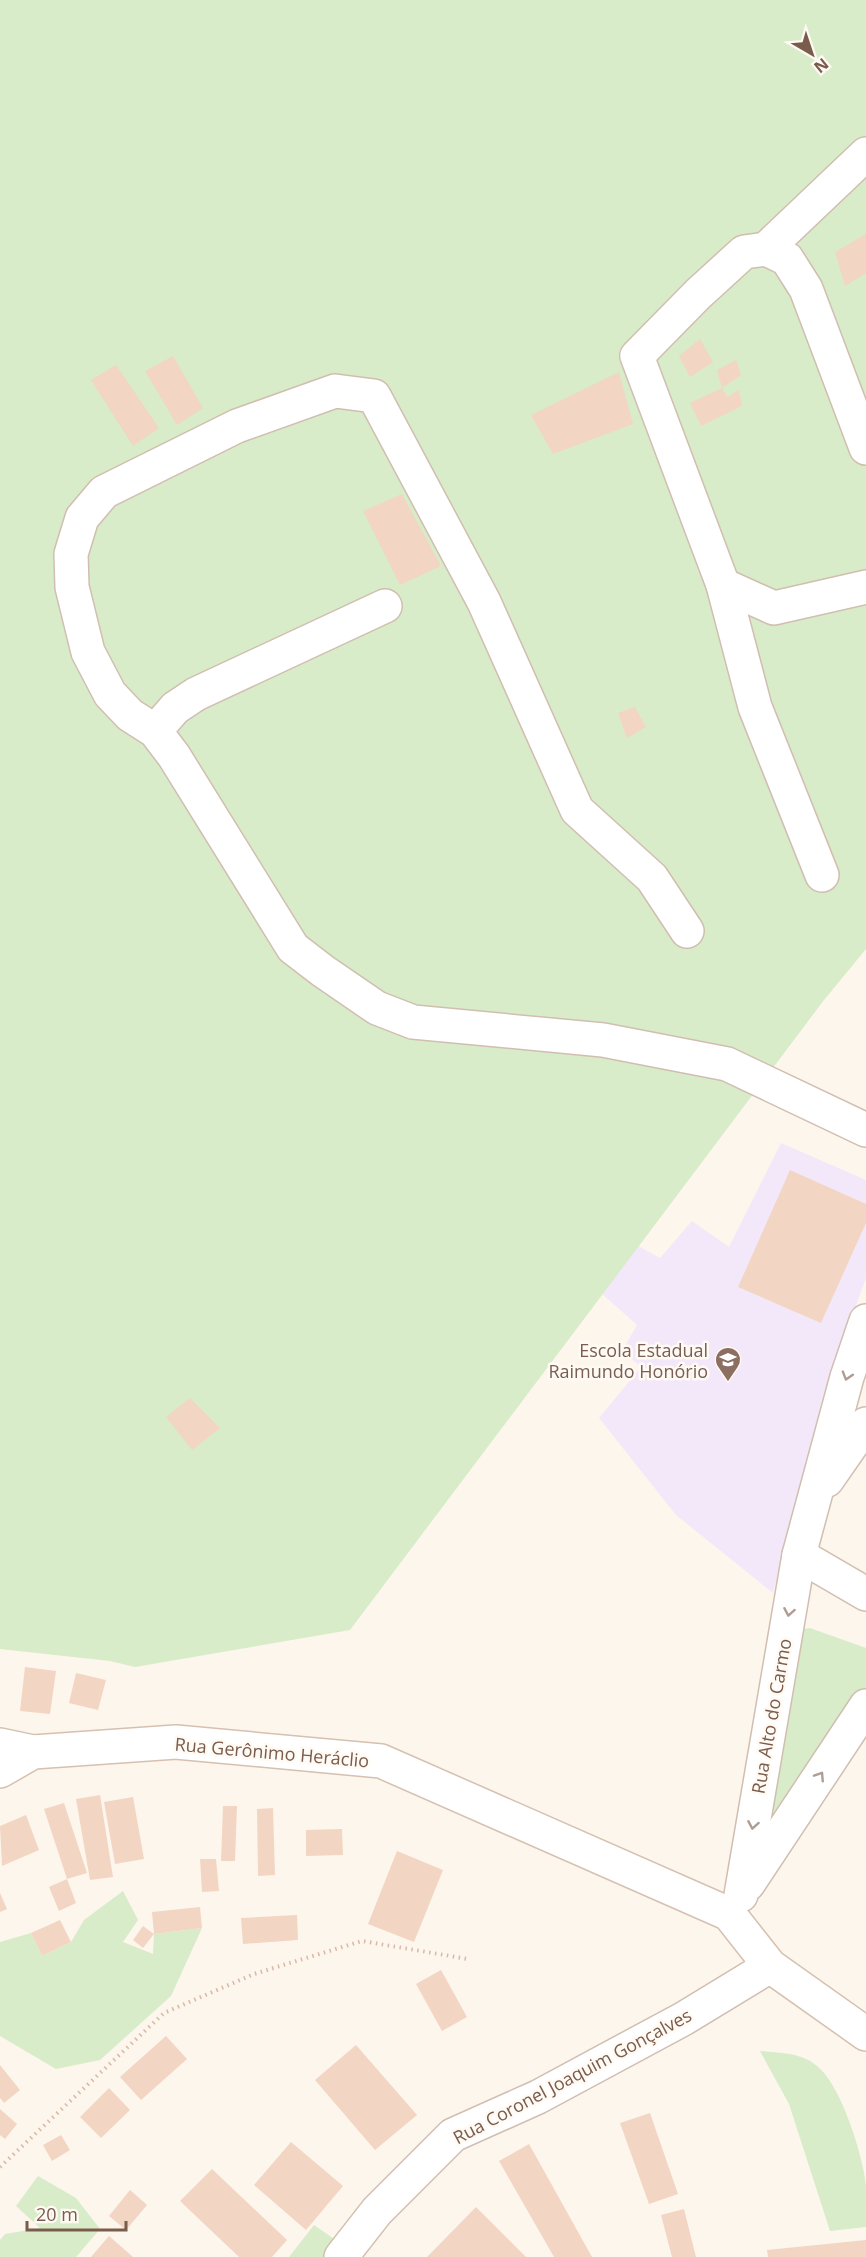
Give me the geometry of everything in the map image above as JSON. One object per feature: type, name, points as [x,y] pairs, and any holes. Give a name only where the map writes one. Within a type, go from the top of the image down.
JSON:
[{"type":"street","points":[[766,249],[866,154]]},
{"type":"street","points":[[822,875],[755,707],[723,585],[637,356],[698,294],[744,252],[766,249],[787,259],[806,289],[866,448]]},
{"type":"street","points":[[687,931],[652,878],[577,810],[484,602],[374,396],[335,391],[237,426],[104,492],[82,518],[71,554],[72,587],[88,652],[110,694],[130,715],[155,731],[174,756],[293,948],[377,1008],[413,1022],[603,1040],[727,1064],[866,1130]]},
{"type":"street","points":[[723,585],[774,608],[866,587]]},
{"type":"street","points":[[155,731],[175,708],[196,694],[385,606]]},
{"type":"street","name":"Rua Alto do Carmo","points":[[735,1904],[799,1555],[847,1377],[866,1321]]},
{"type":"street","points":[[814,1499],[866,1424]]},
{"type":"street","points":[[799,1555],[866,1594]]},
{"type":"street","points":[[866,1706],[735,1904],[770,1965],[866,2034]]},
{"type":"street","name":"Rua Gerônimo Heráclio","points":[[0,1745],[33,1752],[176,1742],[381,1761],[735,1904]]},
{"type":"street","points":[[0,1771],[33,1752]]},
{"type":"street","name":"Rua Coronel Joaquim Gonçalves","points":[[341,2257],[377,2211],[453,2135],[538,2097],[683,2019],[770,1965]]},
{"type":"path","points":[[0,2167],[164,2013],[254,1974],[362,1941],[468,1959]]},
{"type":"shaded area","name":"Escola Estadual Raimundo Honório","points":[[781,1143],[866,1180],[866,1278],[822,1399],[773,1593],[676,1515],[599,1418],[641,1367],[622,1351],[637,1325],[600,1292],[633,1243],[660,1258],[692,1221],[729,1247]]},
{"type":"green space","points":[[0,0],[866,0],[866,949],[824,1000],[350,1630],[135,1667],[110,1661],[0,1649]]},
{"type":"green space","points":[[810,1628],[866,1648],[866,1727],[750,1882],[802,1629]]},
{"type":"green space","points":[[123,1891],[138,1920],[123,1942],[153,1954],[154,1934],[202,1928],[171,1996],[100,2060],[56,2069],[0,2036],[0,1942],[31,1933],[42,1956],[71,1942],[84,1920]]},
{"type":"green space","points":[[760,2051],[790,2054],[811,2061],[826,2075],[834,2088],[856,2139],[864,2172],[866,2227],[830,2231],[789,2104]]},
{"type":"green space","points":[[38,2176],[76,2198],[100,2229],[76,2257],[0,2257],[0,2240],[5,2234],[40,2228],[16,2206]]},
{"type":"green space","points":[[314,2225],[360,2257],[289,2257]]},
{"type":"building","points":[[866,234],[866,273],[845,286],[835,252]]},
{"type":"building","points":[[700,339],[713,362],[690,377],[679,356]]},
{"type":"building","points":[[173,356],[203,408],[177,425],[145,371]]},
{"type":"building","points":[[736,360],[741,375],[722,388],[717,370]]},
{"type":"building","points":[[116,365],[159,428],[133,446],[91,380]]},
{"type":"building","points":[[619,372],[633,424],[553,454],[531,415]]},
{"type":"building","points":[[722,388],[727,397],[739,390],[742,406],[701,426],[690,403]]},
{"type":"building","points":[[402,494],[441,566],[400,585],[363,511]]},
{"type":"building","points":[[635,707],[646,727],[627,738],[618,713]]},
{"type":"building","points":[[790,1170],[866,1204],[866,1223],[821,1323],[738,1287]]},
{"type":"building","points":[[190,1398],[220,1428],[192,1450],[166,1417]]},
{"type":"building","points":[[25,1667],[56,1671],[50,1714],[20,1711]]},
{"type":"building","points":[[76,1673],[106,1680],[98,1710],[69,1703]]},
{"type":"building","points":[[100,1795],[113,1877],[90,1880],[76,1799]]},
{"type":"building","points":[[133,1797],[144,1859],[115,1864],[104,1802]]},
{"type":"building","points":[[64,1803],[87,1873],[67,1879],[44,1809]]},
{"type":"building","points":[[223,1806],[237,1806],[235,1861],[221,1861]]},
{"type":"building","points":[[273,1808],[275,1875],[258,1876],[257,1809]]},
{"type":"building","points":[[26,1815],[39,1850],[2,1866],[0,1826]]},
{"type":"building","points":[[342,1829],[343,1855],[306,1856],[306,1830]]},
{"type":"building","points":[[397,1851],[443,1870],[414,1942],[368,1924]]},
{"type":"building","points":[[200,1859],[216,1859],[219,1891],[202,1892]]},
{"type":"building","points":[[67,1879],[76,1903],[59,1911],[49,1887]]},
{"type":"building","points":[[0,1893],[7,1909],[0,1912]]},
{"type":"building","points":[[200,1907],[202,1928],[154,1934],[152,1912]]},
{"type":"building","points":[[297,1915],[298,1940],[243,1944],[241,1918]]},
{"type":"building","points":[[60,1920],[71,1942],[42,1956],[31,1933]]},
{"type":"building","points":[[143,1926],[154,1934],[143,1948],[133,1940]]},
{"type":"building","points":[[441,1970],[467,2017],[442,2031],[416,1984]]},
{"type":"building","points":[[166,2036],[187,2059],[141,2100],[120,2077]]},
{"type":"building","points":[[356,2045],[417,2115],[375,2150],[315,2080]]},
{"type":"building","points":[[0,2065],[20,2090],[4,2103],[0,2098]]},
{"type":"building","points":[[109,2088],[130,2110],[101,2138],[80,2117]]},
{"type":"building","points":[[0,2109],[17,2124],[5,2139],[0,2135]]},
{"type":"building","points":[[650,2113],[678,2194],[649,2204],[620,2123]]},
{"type":"building","points":[[61,2135],[70,2150],[52,2161],[43,2145]]},
{"type":"building","points":[[291,2142],[343,2186],[306,2230],[254,2185]]},
{"type":"building","points":[[529,2144],[592,2257],[554,2257],[499,2161]]},
{"type":"building","points":[[212,2169],[287,2240],[272,2257],[239,2257],[180,2201]]},
{"type":"building","points":[[130,2190],[147,2205],[126,2230],[109,2216]]},
{"type":"building","points":[[476,2207],[526,2257],[427,2257]]},
{"type":"building","points":[[684,2209],[696,2257],[672,2257],[661,2215]]},
{"type":"building","points":[[109,2236],[133,2257],[91,2257]]},
{"type":"building","points":[[866,2240],[866,2257],[768,2257],[767,2250]]},
{"type":"place","name":"Escola Estadual Raimundo Honório","points":[[728,1383]]}]
